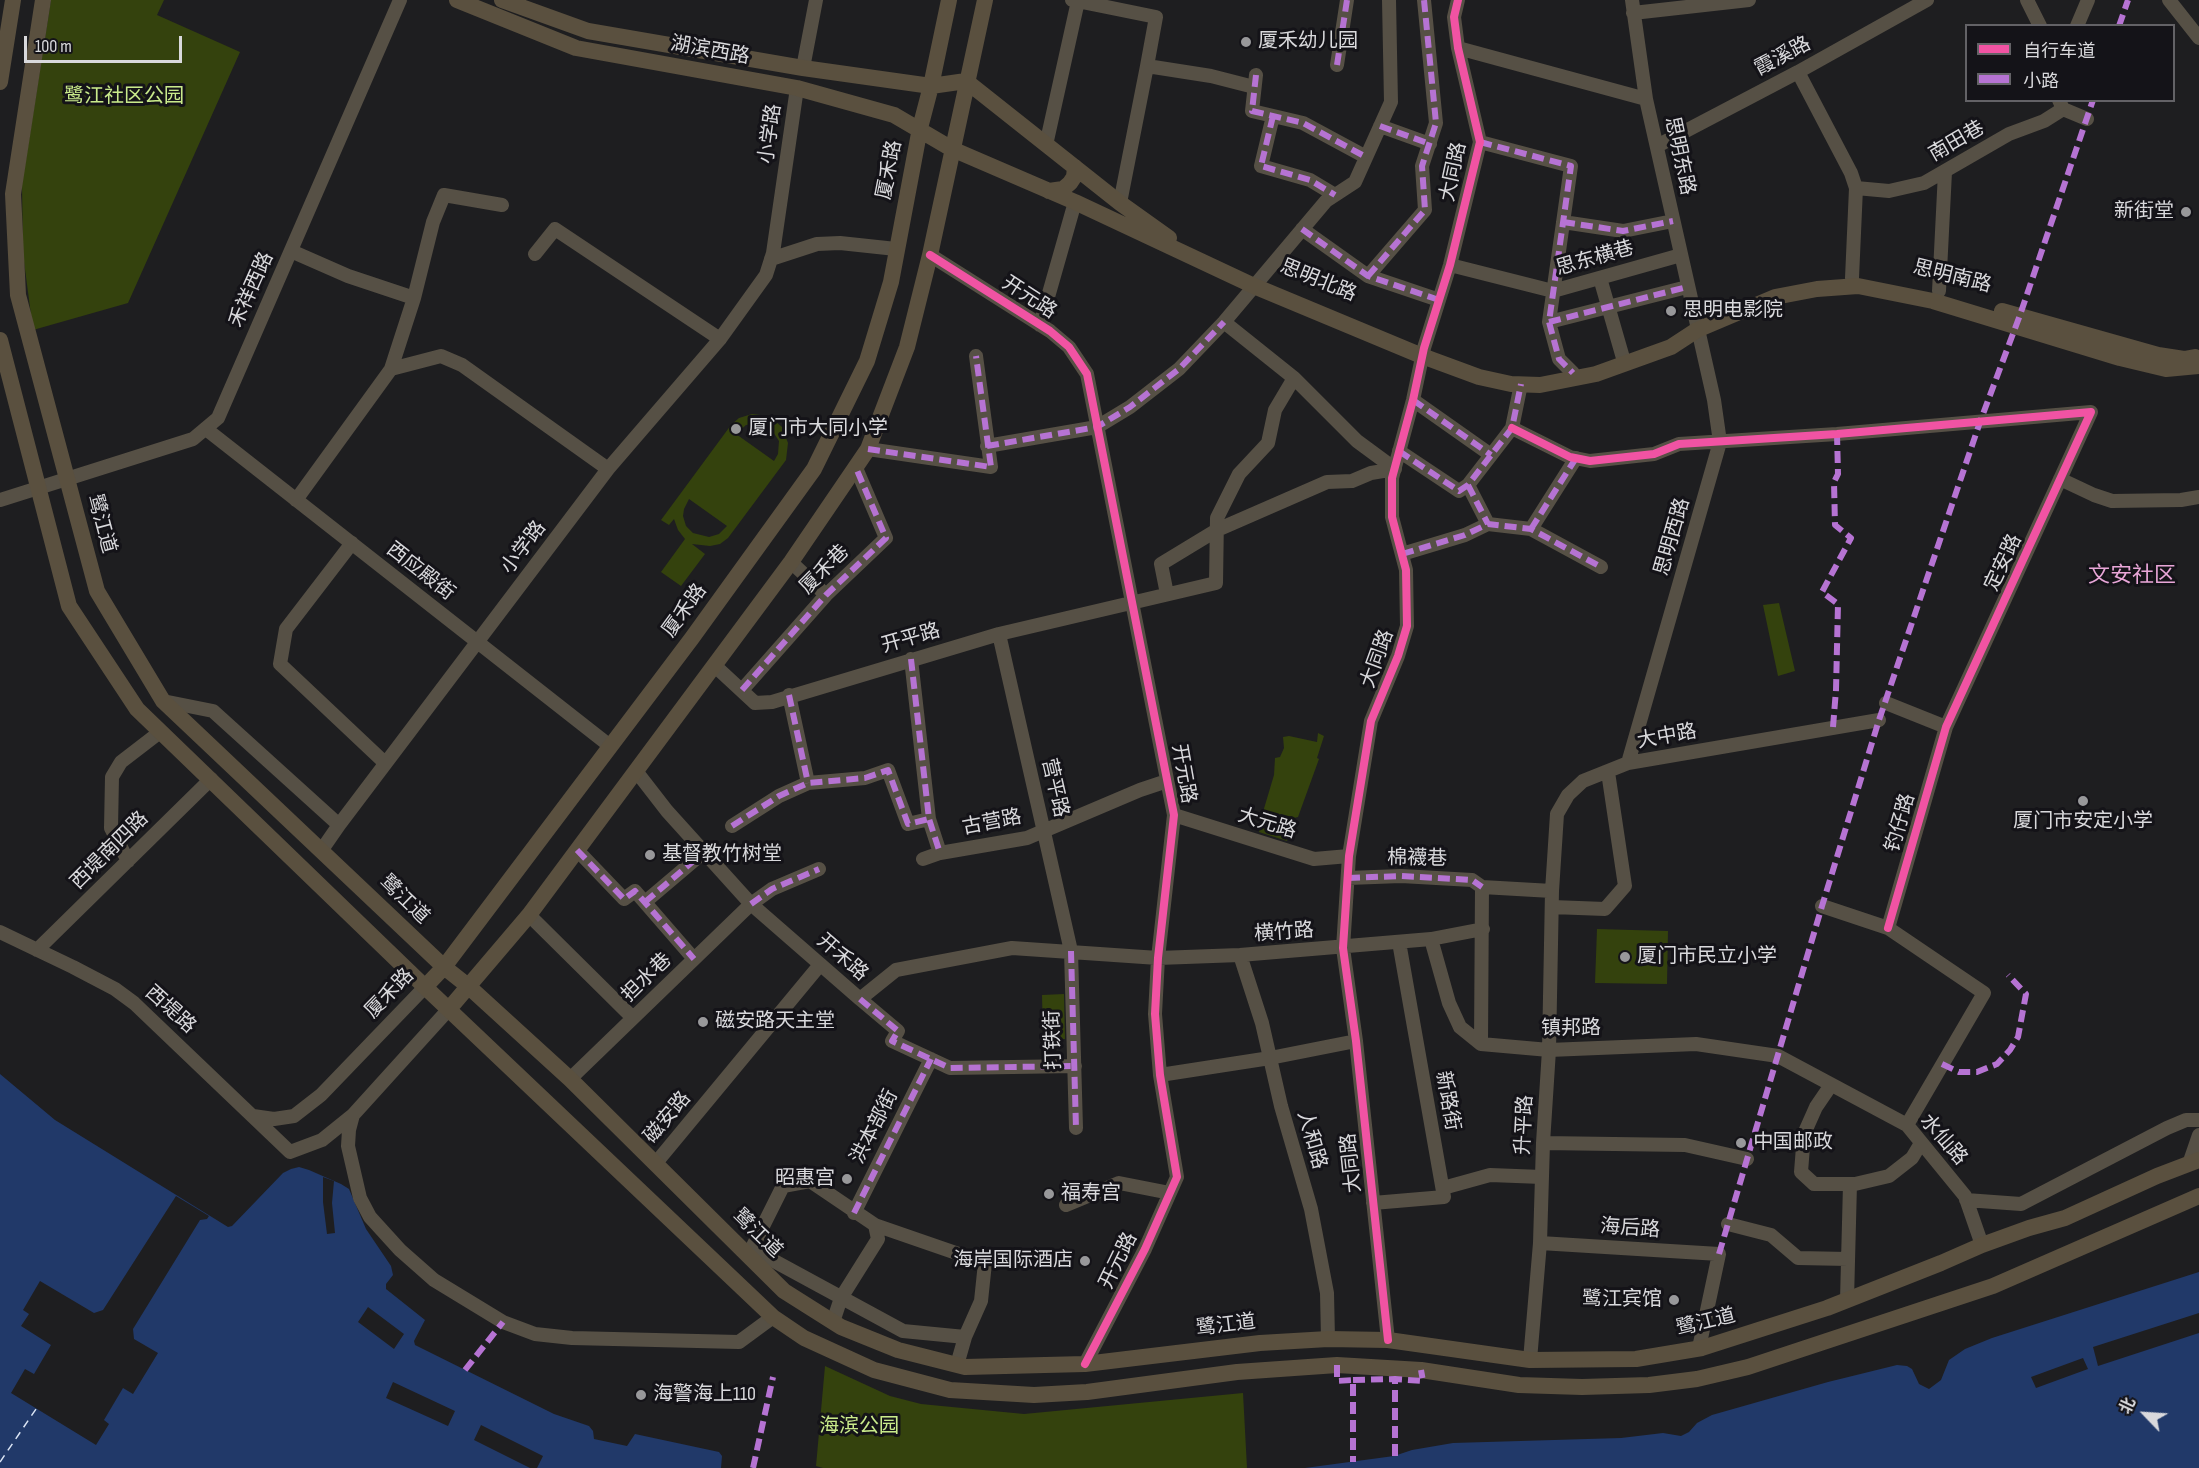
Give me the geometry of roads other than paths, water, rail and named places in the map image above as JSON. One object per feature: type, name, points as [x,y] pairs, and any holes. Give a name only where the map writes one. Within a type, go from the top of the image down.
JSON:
[{"type":"main road","points":[[0,82],[13,0]]},
{"type":"main road","name":"鹭江道","points":[[43,0],[12,194],[18,295],[97,591],[163,700],[444,967],[570,1079],[655,1164],[750,1252],[784,1291],[833,1322],[898,1350],[965,1367],[1085,1364],[1260,1343],[1328,1339],[1388,1340],[1530,1360],[1636,1359],[1698,1348],[1788,1321],[1847,1300],[1982,1245],[2065,1218],[2157,1176],[2194,1162]]},
{"type":"main road","name":"湖滨西路","points":[[457,0],[576,48],[797,88],[894,114],[952,149]]},
{"type":"main road","name":"湖滨西路","points":[[502,0],[588,31],[803,68],[931,86],[966,81]]},
{"type":"main road","name":"厦禾路","points":[[425,987],[444,967],[692,638],[814,469],[867,361],[891,282],[920,128],[949,0]]},
{"type":"main road","points":[[448,1009],[529,915],[578,850],[791,562],[868,449],[908,347],[985,0]]},
{"type":"main road","name":"思明北路","points":[[966,81],[1159,232],[1256,283]]},
{"type":"main road","name":"思明北路","points":[[952,149],[1256,283],[1479,377],[1540,385],[1596,374],[1671,347],[1696,325]]},
{"type":"main road","points":[[1049,191],[1063,189],[1070,183],[1074,177],[1075,167]]},
{"type":"main road","name":"思明南路","points":[[1696,325],[1775,288],[1852,278],[1939,291],[2158,355],[2199,357]]},
{"type":"main road","name":"思明南路","points":[[1696,325],[1775,297],[1817,289],[1858,286],[1943,303],[2120,358],[2166,369],[2199,366]]},
{"type":"main road","name":"思明北路","points":[[1423,352],[1498,373],[1548,377],[1573,373],[1623,358],[1696,325]]},
{"type":"main road","points":[[0,340],[69,606],[137,709],[448,1009],[773,1317],[804,1338],[874,1370],[950,1390],[1034,1395],[1087,1392],[1237,1372],[1337,1365],[1421,1370],[1519,1385],[1649,1386],[1697,1379],[1748,1367],[1993,1286],[2199,1196]]},
{"type":"street","name":"禾祥西路","points":[[0,500],[193,439],[218,418],[400,0]]},
{"type":"street","points":[[803,68],[816,0]]},
{"type":"street","points":[[1337,65],[1347,0]]},
{"type":"street","points":[[987,446],[1097,427],[1130,407],[1179,369],[1224,322],[1326,201],[1355,182],[1391,102],[1389,0]]},
{"type":"street","points":[[1368,276],[1425,210],[1422,166],[1436,123],[1424,0]]},
{"type":"street","name":"大同路","points":[[1388,1340],[1356,1041],[1343,948],[1349,856],[1371,721],[1398,656],[1407,626],[1406,570],[1392,517],[1392,478],[1423,352],[1450,265],[1480,142],[1458,48],[1454,17],[1458,0]]},
{"type":"street","points":[[1633,6],[1749,0]]},
{"type":"street","name":"霞溪路","points":[[1657,146],[1798,72],[1927,0]]},
{"type":"street","points":[[2026,0],[2039,24]]},
{"type":"street","points":[[2078,24],[2088,0]]},
{"type":"street","points":[[2169,0],[2199,38]]},
{"type":"street","points":[[1046,145],[1075,1],[1156,17],[1120,203]]},
{"type":"street","name":"思明东路","points":[[1633,6],[1646,99],[1696,325]]},
{"type":"street","points":[[1458,48],[1646,99]]},
{"type":"street","points":[[1147,66],[1255,81],[1252,111],[1303,123],[1366,157]]},
{"type":"street","points":[[1798,72],[1851,173],[1856,188],[1852,278]]},
{"type":"street","name":"小学路","points":[[321,851],[608,469],[720,339],[766,275],[771,259],[797,88]]},
{"type":"street","points":[[2061,105],[2087,119]]},
{"type":"street","name":"南田巷","points":[[1856,188],[1889,190],[1924,183],[2009,134],[2044,121],[2061,105]]},
{"type":"street","points":[[1273,116],[1262,166],[1310,180],[1335,195]]},
{"type":"street","points":[[1380,126],[1430,144]]},
{"type":"street","points":[[1480,142],[1571,166],[1549,322],[1559,359],[1573,373]]},
{"type":"street","points":[[1939,291],[1945,172]]},
{"type":"street","points":[[296,500],[391,369],[414,298],[433,222],[444,195],[502,206]]},
{"type":"street","points":[[1040,325],[1075,202]]},
{"type":"street","points":[[1563,222],[1623,231],[1673,220]]},
{"type":"street","points":[[536,254],[555,229],[720,339]]},
{"type":"street","points":[[1302,229],[1368,276],[1439,300]]},
{"type":"street","points":[[771,259],[817,244],[840,243],[896,249]]},
{"type":"street","points":[[291,250],[348,276],[414,298]]},
{"type":"street","name":"开元路","points":[[930,255],[1040,325],[1069,347],[1087,375],[1174,815],[1158,958],[1155,1014],[1160,1075],[1177,1176],[1139,1260],[1085,1364]]},
{"type":"street","name":"思东横巷","points":[[1450,265],[1553,291],[1681,255]]},
{"type":"street","points":[[1600,278],[1623,358]]},
{"type":"street","points":[[1549,322],[1687,287]]},
{"type":"street","points":[[1224,322],[1293,378],[1358,441],[1395,469]]},
{"type":"street","name":"思明西路","points":[[1628,763],[1720,442],[1714,400],[1696,325]]},
{"type":"street","points":[[868,449],[991,467],[976,356]]},
{"type":"street","points":[[391,369],[441,357],[462,364],[608,469]]},
{"type":"street","points":[[1217,530],[1217,518],[1239,474],[1268,442],[1275,410],[1293,378]]},
{"type":"street","points":[[1400,451],[1459,491],[1468,485],[1512,428],[1521,384]]},
{"type":"street","points":[[1413,400],[1491,455]]},
{"type":"street","name":"定安路","points":[[1720,442],[2091,412],[1946,727]]},
{"type":"street","points":[[1512,428],[1576,458],[1590,462],[1654,454],[1679,444],[1720,442]]},
{"type":"street","name":"西应殿街","points":[[206,429],[610,746]]},
{"type":"street","points":[[1531,529],[1576,458]]},
{"type":"street","name":"厦禾巷","points":[[742,690],[826,595],[886,538],[856,468]]},
{"type":"street","points":[[1167,594],[1161,564],[1217,530],[1327,482],[1352,481],[1371,473],[1395,469]]},
{"type":"street","points":[[2060,480],[2112,501],[2181,500],[2199,497]]},
{"type":"street","points":[[1468,485],[1488,524]]},
{"type":"street","points":[[1402,554],[1465,536],[1488,524],[1531,529],[1601,567]]},
{"type":"street","name":"开平路","points":[[714,665],[755,703],[772,702],[789,695],[999,634],[1216,584],[1217,530]]},
{"type":"street","points":[[352,543],[286,629],[280,664],[386,763]]},
{"type":"street","points":[[791,562],[826,595]]},
{"type":"street","name":"营平路","points":[[999,634],[1071,951]]},
{"type":"street","points":[[911,659],[929,819],[940,853]]},
{"type":"street","points":[[789,695],[808,783]]},
{"type":"street","points":[[163,700],[213,711],[339,825]]},
{"type":"street","points":[[1886,703],[1946,727]]},
{"type":"street","name":"大中路","points":[[1552,891],[1557,814],[1568,795],[1582,781],[1628,763],[1879,720]]},
{"type":"street","name":"钓仔路","points":[[1887,928],[1946,727]]},
{"type":"street","points":[[128,861],[111,828],[112,777],[121,762],[160,732]]},
{"type":"street","points":[[732,826],[779,796],[808,783],[865,778],[888,770],[908,824],[929,819]]},
{"type":"street","name":"开禾路","points":[[636,771],[751,904],[819,966],[860,999],[896,970],[1012,948],[1158,958]]},
{"type":"street","points":[[1552,907],[1605,909],[1625,886],[1608,772]]},
{"type":"street","name":"西堤南四路","points":[[38,950],[211,780]]},
{"type":"street","name":"古营路","points":[[923,859],[940,853],[1027,838],[1140,790],[1167,781]]},
{"type":"street","name":"大元路","points":[[1174,815],[1314,859],[1349,856]]},
{"type":"street","points":[[578,850],[624,898],[635,891],[694,959]]},
{"type":"street","points":[[645,902],[704,852]]},
{"type":"street","name":"担水巷","points":[[570,1079],[751,904],[772,890],[819,869]]},
{"type":"street","name":"棉襪巷","points":[[1348,878],[1401,876],[1472,880],[1482,887],[1552,891]]},
{"type":"street","points":[[1481,1044],[1482,887]]},
{"type":"street","name":"升平路","points":[[1530,1360],[1540,1243],[1549,1050],[1552,891]]},
{"type":"street","points":[[1822,906],[1887,928],[1984,993],[1906,1125]]},
{"type":"street","points":[[529,915],[633,1018]]},
{"type":"street","name":"横竹路","points":[[1158,958],[1343,948],[1431,939],[1483,929]]},
{"type":"street","name":"西堤路","points":[[0,932],[115,989],[134,1003],[290,1152],[322,1140],[353,1114]]},
{"type":"street","points":[[1431,939],[1449,1003],[1460,1027],[1481,1044]]},
{"type":"street","name":"新路街","points":[[1399,942],[1443,1188]]},
{"type":"street","name":"打铁街","points":[[1071,951],[1076,1128]]},
{"type":"street","name":"人和路","points":[[1240,955],[1262,1023],[1281,1106],[1311,1209],[1327,1293],[1328,1339]]},
{"type":"street","name":"磁安路","points":[[655,1164],[819,966]]},
{"type":"street","name":"厦禾路","points":[[253,1116],[274,1119],[294,1116],[321,1095],[425,987]]},
{"type":"street","points":[[860,999],[898,1031],[892,1041],[950,1068],[1074,1066]]},
{"type":"street","points":[[448,1009],[353,1114],[349,1130],[348,1146],[360,1198],[370,1216],[400,1250],[434,1280],[503,1322],[535,1334],[572,1338],[739,1341],[773,1317]]},
{"type":"street","points":[[1160,1075],[1270,1058],[1356,1041]]},
{"type":"street","name":"镇邦路","points":[[1481,1044],[1549,1050],[1696,1044],[1778,1056]]},
{"type":"street","name":"水仙路","points":[[1778,1056],[1906,1125],[1965,1196],[1982,1245]]},
{"type":"street","name":"洪本部街","points":[[854,1213],[931,1059]]},
{"type":"street","points":[[1831,1085],[1816,1107],[1804,1134],[1801,1172],[1814,1184],[1850,1184],[1889,1176],[1912,1158],[1921,1143]]},
{"type":"street","points":[[1966,1200],[2021,1203],[2167,1128],[2186,1120],[2199,1120]]},
{"type":"street","points":[[2194,1162],[2199,1135]]},
{"type":"street","points":[[1543,1143],[1684,1144],[1747,1159]]},
{"type":"street","points":[[1373,1203],[1444,1197],[1443,1188],[1490,1175],[1542,1177]]},
{"type":"street","points":[[957,1365],[964,1337],[981,1301],[985,1263],[875,1225],[854,1213],[810,1181],[783,1186],[750,1252],[903,1331],[964,1337]]},
{"type":"street","points":[[1066,1205],[1119,1183],[1170,1193]]},
{"type":"street","points":[[1847,1300],[1850,1184]]},
{"type":"street","points":[[1728,1224],[1772,1235],[1798,1258],[1848,1259]]},
{"type":"street","points":[[833,1322],[842,1298],[878,1239],[875,1225]]},
{"type":"street","name":"海后路","points":[[1540,1243],[1719,1254],[1698,1348]]},
{"type":"water","points":[[0,1074],[55,1120],[228,1227],[232,1226],[283,1173],[291,1169],[299,1167],[309,1170],[341,1184],[349,1189],[366,1229],[391,1266],[393,1275],[386,1284],[386,1289],[425,1320],[414,1341],[415,1345],[554,1414],[589,1426],[593,1431],[594,1439],[627,1446],[635,1434],[719,1452],[722,1456],[721,1468],[0,1468]]},
{"type":"water","points":[[2199,1272],[2199,1468],[1305,1468],[1394,1456],[1412,1450],[1453,1443],[1621,1438],[1663,1433],[1681,1436],[1712,1415],[1897,1365],[1912,1369],[1919,1384],[1929,1389],[1941,1380],[1949,1360],[1965,1349],[1992,1338]]},
{"type":"place","name":"厦禾幼儿园","points":[[1246,42]]},
{"type":"place","name":"新街堂","points":[[2186,212]]},
{"type":"place","name":"思明电影院","points":[[1671,311]]},
{"type":"place","name":"厦门市大同小学","points":[[736,429]]},
{"type":"place","name":"厦门市安定小学","points":[[2083,801]]},
{"type":"place","name":"基督教竹树堂","points":[[650,855]]},
{"type":"place","name":"厦门市民立小学","points":[[1625,957]]},
{"type":"place","name":"磁安路天主堂","points":[[703,1022]]},
{"type":"place","name":"中国邮政","points":[[1741,1143]]},
{"type":"place","name":"昭惠宫","points":[[847,1179]]},
{"type":"place","name":"福寿宫","points":[[1049,1194]]},
{"type":"place","name":"海岸国际酒店","points":[[1085,1261]]},
{"type":"place","name":"鹭江宾馆","points":[[1674,1300]]},
{"type":"place","name":"海警海上110","points":[[641,1395]]},
{"type":"district","name":"文安社区","points":[[2132,576]]},
{"type":"park label","name":"鹭江社区公园","points":[[124,97]]},
{"type":"park label","name":"海滨公园","points":[[859,1427]]}]
